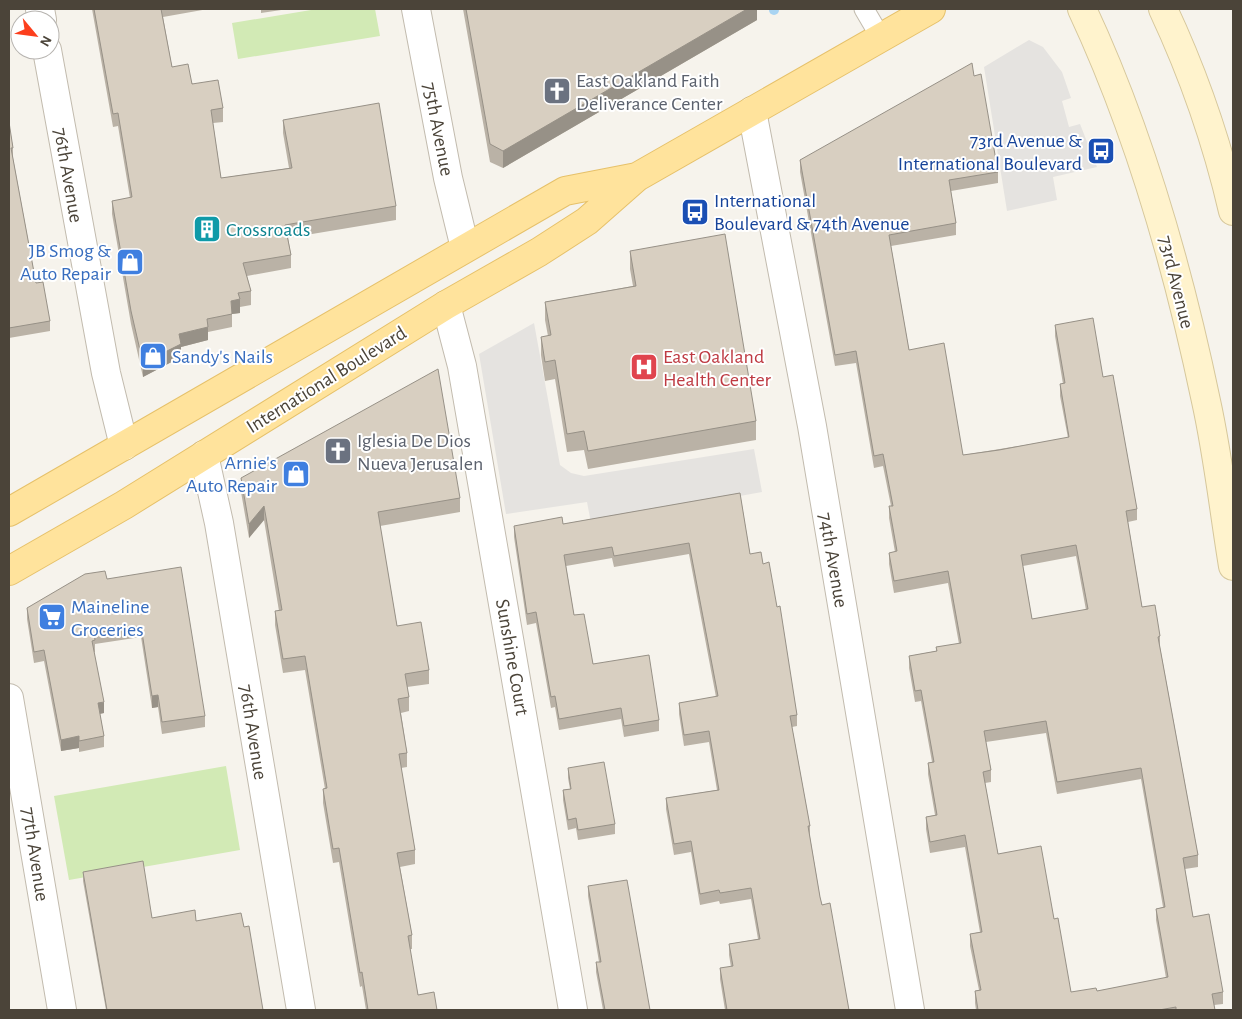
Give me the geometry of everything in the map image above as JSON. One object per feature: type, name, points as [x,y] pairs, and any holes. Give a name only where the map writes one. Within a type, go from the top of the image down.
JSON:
[{"type":"main road","name":"International Boulevard","points":[[9,572],[124,505],[446,305],[539,252],[588,221],[636,178],[931,9]]},
{"type":"main road","name":"73rd Avenue","points":[[1082,9],[1125,108],[1163,225],[1207,402],[1233,566]]},
{"type":"main road","points":[[1163,9],[1202,107],[1222,166],[1233,211]]},
{"type":"main road","name":"International Boulevard","points":[[9,512],[565,191],[636,178]]},
{"type":"street","name":"75th Avenue","points":[[416,9],[446,169],[465,248]]},
{"type":"street","name":"76th Avenue","points":[[49,60],[104,364],[124,446]]},
{"type":"street","name":"74th Avenue","points":[[752,111],[812,426],[910,1010]]},
{"type":"street","name":"Sunshine Court","points":[[446,305],[462,366],[573,1010]]},
{"type":"street","name":"76th Avenue","points":[[204,455],[220,522],[301,1010]]},
{"type":"street","name":"77th Avenue","points":[[9,698],[62,1010]]},
{"type":"lane","points":[[864,9],[880,38]]},
{"type":"green space","points":[[317,9],[375,9],[380,36],[238,59],[232,23]]},
{"type":"green space","points":[[226,766],[240,850],[69,880],[54,796]]},
{"type":"shaded area","points":[[1029,40],[1043,47],[1062,72],[1071,98],[1062,101],[1069,127],[1080,124],[1097,167],[1053,177],[1057,200],[1007,211],[984,67]]},
{"type":"shaded area","points":[[534,323],[560,465],[571,473],[584,476],[754,449],[762,492],[591,523],[587,502],[506,514],[479,354]]},
{"type":"building","points":[[94,9],[161,9],[172,67],[188,64],[192,84],[218,80],[223,108],[211,110],[221,178],[292,168],[283,120],[379,103],[396,206],[285,225],[291,255],[243,263],[251,291],[238,293],[240,299],[231,301],[232,314],[207,319],[208,327],[179,334],[181,344],[143,363],[131,311],[112,201],[132,197],[118,113],[113,114]]},
{"type":"building","name":"East Oakland Faith Deliverance Center","points":[[466,9],[747,9],[503,151],[490,144]]},
{"type":"building","points":[[972,63],[974,76],[981,74],[998,172],[949,180],[956,223],[889,235],[909,350],[944,343],[963,455],[999,450],[1069,437],[1060,384],[1065,383],[1055,325],[1093,318],[1103,377],[1113,375],[1137,509],[1126,511],[1142,607],[1155,605],[1160,636],[1158,637],[1198,855],[1183,858],[1193,917],[1209,914],[1223,992],[1212,994],[1215,1010],[1176,1010],[1176,1007],[1159,1010],[978,1010],[975,991],[981,990],[970,934],[982,932],[965,835],[930,842],[926,817],[937,815],[928,763],[934,762],[921,690],[915,691],[909,656],[937,651],[936,647],[961,643],[948,571],[894,581],[889,553],[897,551],[889,506],[893,506],[883,454],[874,456],[856,351],[835,355],[800,160]],"holes":[[[1076,545],[1088,609],[1032,619],[1021,555]],[[1046,721],[1057,782],[1141,768],[1165,907],[1156,909],[1168,977],[1097,991],[1096,988],[1071,992],[1058,918],[1054,919],[1041,846],[998,854],[983,772],[991,770],[984,731]]]},
{"type":"building","points":[[9,122],[13,148],[11,148],[36,283],[43,282],[50,321],[9,328]]},
{"type":"building","name":"East Oakland Health Center","points":[[725,234],[756,421],[588,451],[584,431],[567,434],[555,360],[545,362],[541,337],[551,335],[545,302],[636,286],[630,251]]},
{"type":"building","points":[[438,369],[460,498],[378,512],[397,626],[421,622],[429,670],[405,674],[409,697],[398,699],[407,753],[399,754],[415,850],[397,853],[412,935],[408,936],[418,995],[434,992],[437,1010],[368,1010],[339,848],[333,849],[323,789],[327,788],[305,656],[283,659],[275,611],[282,610],[264,506],[249,524],[241,478]]},
{"type":"building","points":[[740,493],[750,554],[761,552],[763,564],[769,562],[777,607],[780,606],[797,715],[790,716],[810,826],[808,826],[820,897],[822,905],[830,903],[849,1010],[727,1010],[720,968],[733,966],[729,944],[760,939],[751,888],[720,893],[719,890],[700,894],[691,841],[674,844],[666,798],[719,790],[709,731],[684,735],[679,703],[718,696],[689,543],[614,556],[612,547],[564,555],[574,615],[584,614],[593,664],[649,655],[659,720],[624,726],[621,708],[559,719],[555,696],[551,697],[536,612],[527,614],[514,526],[562,517],[563,524]]},
{"type":"building","points":[[181,567],[205,716],[162,722],[158,695],[152,696],[141,626],[94,633],[95,640],[92,641],[104,702],[98,703],[104,736],[79,741],[79,736],[61,740],[44,650],[34,652],[27,608],[85,574],[105,571],[107,579]]},
{"type":"building","points":[[604,762],[615,824],[578,830],[576,818],[568,820],[563,790],[571,789],[568,768]]},
{"type":"building","points":[[143,861],[152,918],[195,910],[196,921],[241,913],[244,927],[249,926],[263,1010],[107,1010],[83,872]]},
{"type":"building","points":[[627,880],[650,1010],[605,1010],[596,962],[601,962],[588,886]]},
{"type":"place","name":"East Oakland Faith Deliverance Center","points":[[557,91]]},
{"type":"place","name":"73rd Avenue & International Boulevard","points":[[1101,151]]},
{"type":"place","name":"International Boulevard & 74th Avenue","points":[[695,212]]},
{"type":"place","name":"Crossroads","points":[[207,229]]},
{"type":"place","name":"JB Smog & Auto Repair","points":[[130,262]]},
{"type":"place","name":"Sandy's Nails","points":[[153,356]]},
{"type":"place","name":"East Oakland Health Center","points":[[644,367]]},
{"type":"place","name":"Iglesia De Dios Nueva Jerusalen","points":[[338,451]]},
{"type":"place","name":"Arnie's Auto Repair","points":[[296,474]]},
{"type":"place","name":"Maineline Groceries","points":[[52,617]]}]
